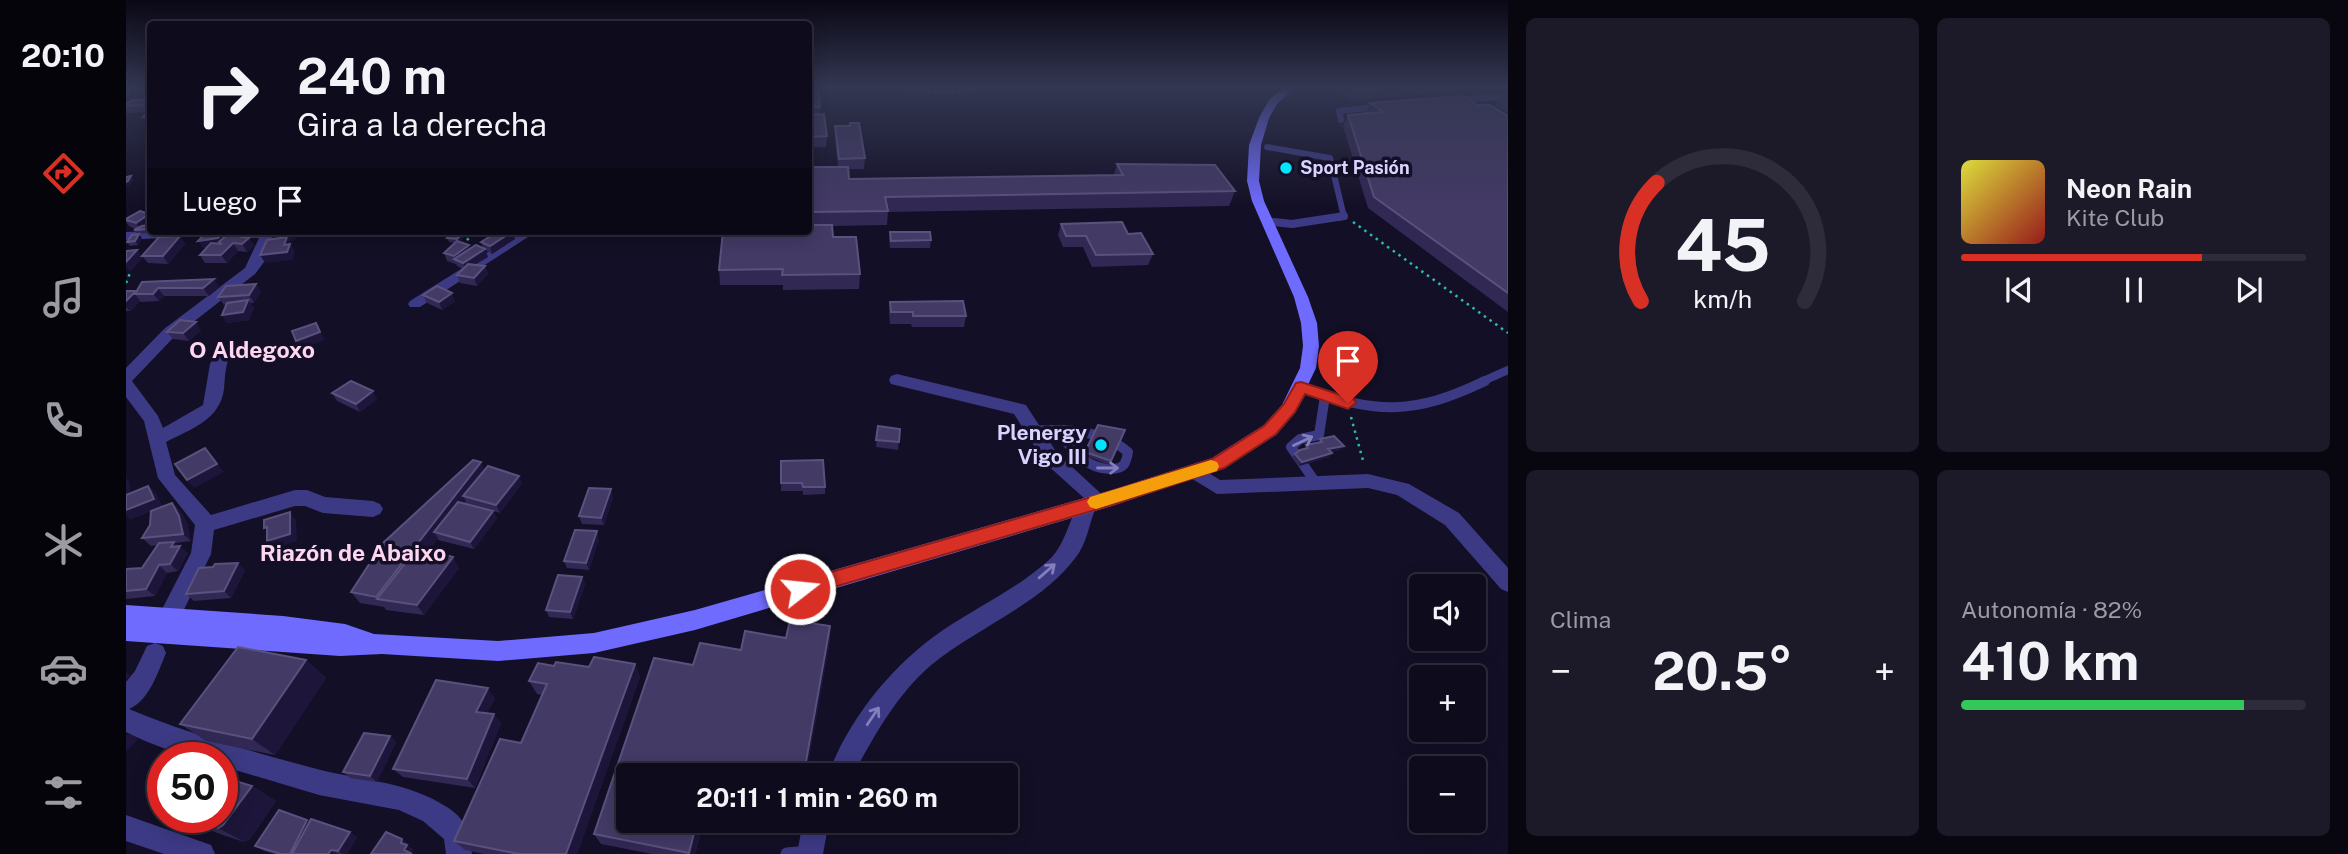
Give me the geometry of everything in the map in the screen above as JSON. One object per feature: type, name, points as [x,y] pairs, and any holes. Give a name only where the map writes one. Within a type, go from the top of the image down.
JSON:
[{"type":"main road","points":[[126,631],[340,646],[382,644],[498,651],[611,640],[695,620],[1196,472],[1244,448],[1270,430],[1289,408],[1301,387],[1311,346],[1309,323],[1273,227],[1258,201],[1253,181],[1256,148],[1268,127]]},
{"type":"main road","points":[[1256,148],[1273,227]]},
{"type":"main road","points":[[126,615],[332,632],[382,644]]},
{"type":"main road","points":[[126,623],[162,619],[229,631],[261,640]]},
{"type":"street","points":[[126,236],[147,235]]},
{"type":"street","points":[[126,378],[169,333],[233,285],[257,262],[270,235]]},
{"type":"street","points":[[415,304],[521,235]]},
{"type":"street","points":[[209,285],[233,285]]},
{"type":"street","points":[[156,439],[207,412],[214,395],[218,360],[224,352]]},
{"type":"street","points":[[846,763],[868,722],[891,691],[935,648],[1043,576],[1070,550],[1093,503],[1060,468],[1020,409],[897,380]]},
{"type":"street","points":[[126,385],[152,420],[167,478],[201,515],[205,525],[201,554],[162,619]]},
{"type":"street","points":[[1196,472],[1217,487],[1368,481],[1402,489],[1452,519],[1508,583]]},
{"type":"street","points":[[205,525],[295,498],[307,498],[323,505],[373,509]]},
{"type":"street","points":[[126,699],[144,679],[155,653]]},
{"type":"street","points":[[126,720],[155,734],[241,760],[319,782],[400,798],[432,812],[456,832],[459,854]]},
{"type":"street","points":[[126,828],[202,854]]},
{"type":"street","points":[[802,853],[811,833]]},
{"type":"lane","points":[[1256,148],[1330,158],[1344,217],[1273,227]]},
{"type":"lane","points":[[1301,387],[1348,403],[1405,407],[1427,405],[1508,370]]},
{"type":"lane","points":[[1316,483],[1291,447],[1300,439],[1319,435],[1325,396]]},
{"type":"lane","points":[[1033,431],[1057,430],[1088,433],[1123,446],[1128,452],[1126,463],[1121,468],[1105,470],[1094,467],[1084,462],[1057,430]]},
{"type":"path","points":[[1344,217],[1508,333]]},
{"type":"path","points":[[462,246],[472,236]]},
{"type":"path","points":[[126,283],[130,273]]},
{"type":"path","points":[[1348,403],[1368,481]]},
{"type":"building","points":[[812,127],[826,127],[827,136],[812,137]]},
{"type":"building","points":[[835,127],[860,127],[865,158],[839,159]]},
{"type":"building","points":[[1352,127],[1508,127],[1508,293],[1374,197]]},
{"type":"building","points":[[1117,164],[1215,165],[1235,191],[885,197],[888,211],[812,212],[812,167],[848,167],[849,179],[1123,175]]},
{"type":"building","points":[[140,211],[147,213],[136,223],[126,219]]},
{"type":"building","points":[[1122,222],[1128,234],[1141,233],[1153,254],[1096,255],[1086,236],[1066,236],[1061,224]]},
{"type":"building","points":[[147,225],[147,229],[134,230]]},
{"type":"building","points":[[812,225],[832,225],[833,237],[856,237],[860,274],[782,275],[783,269],[719,270],[723,235],[812,235]]},
{"type":"building","points":[[890,232],[930,232],[931,240],[891,241]]},
{"type":"building","points":[[139,234],[135,241],[127,242],[132,235]]},
{"type":"building","points":[[204,235],[221,235],[218,238],[198,241]]},
{"type":"building","points":[[227,235],[244,235],[242,237],[249,238],[242,244],[233,243],[221,255],[200,255],[211,243],[222,244],[219,242]]},
{"type":"building","points":[[450,235],[461,235],[457,239],[447,238]]},
{"type":"building","points":[[492,235],[507,235],[490,246],[481,242]]},
{"type":"building","points":[[180,236],[163,256],[142,256],[159,237]]},
{"type":"building","points":[[287,237],[284,245],[290,244],[287,252],[260,255],[267,240]]},
{"type":"building","points":[[457,241],[469,245],[454,256],[444,253]]},
{"type":"building","points":[[476,245],[485,249],[463,263],[454,259]]},
{"type":"building","points":[[137,250],[126,262],[126,251]]},
{"type":"building","points":[[468,264],[485,266],[474,278],[457,275]]},
{"type":"building","points":[[214,279],[203,288],[158,288],[153,294],[135,294],[142,282]]},
{"type":"building","points":[[256,284],[249,295],[218,297],[226,286]]},
{"type":"building","points":[[437,286],[452,293],[439,302],[423,295]]},
{"type":"building","points":[[126,291],[136,291],[126,301]]},
{"type":"building","points":[[248,300],[243,312],[222,315],[227,303]]},
{"type":"building","points":[[963,301],[966,316],[913,316],[913,312],[891,312],[890,302]]},
{"type":"building","points":[[180,320],[196,322],[183,333],[167,332]]},
{"type":"building","points":[[316,323],[320,332],[296,341],[292,331]]},
{"type":"building","points":[[351,381],[373,391],[356,404],[332,393]]},
{"type":"building","points":[[1098,425],[1125,430],[1111,461],[1085,452]]},
{"type":"building","points":[[878,426],[900,429],[899,442],[876,440]]},
{"type":"building","points":[[1334,436],[1344,446],[1328,449],[1332,453],[1302,462],[1295,454],[1308,448],[1306,445]]},
{"type":"building","points":[[205,448],[217,464],[187,480],[175,464]]},
{"type":"building","points":[[473,460],[481,462],[376,597],[351,592],[383,543]]},
{"type":"building","points":[[823,460],[825,487],[781,483],[781,461]]},
{"type":"building","points":[[488,466],[519,476],[496,505],[463,496]]},
{"type":"building","points":[[148,486],[154,499],[126,510],[126,495]]},
{"type":"building","points":[[589,488],[611,489],[601,518],[579,516]]},
{"type":"building","points":[[458,502],[493,511],[470,542],[434,532]]},
{"type":"building","points":[[172,503],[179,516],[183,534],[142,538],[150,525],[151,511]]},
{"type":"building","points":[[290,512],[290,534],[267,541],[264,520]]},
{"type":"building","points":[[575,530],[597,531],[586,563],[564,561]]},
{"type":"building","points":[[174,542],[171,547],[180,546],[170,564],[159,565],[146,589],[126,591],[126,569],[142,568],[159,543]]},
{"type":"building","points":[[418,547],[453,557],[417,605],[377,599]]},
{"type":"building","points":[[238,563],[224,591],[186,594],[199,568]]},
{"type":"building","points":[[558,575],[582,577],[570,612],[546,610]]},
{"type":"building","points":[[790,620],[830,626],[806,763],[618,763],[654,658],[693,665],[700,643],[741,650],[745,631],[786,638]]},
{"type":"building","points":[[238,647],[306,660],[252,739],[180,724]]},
{"type":"building","points":[[594,657],[635,664],[566,854],[519,854],[454,841],[500,739],[521,743],[547,684],[529,681],[538,663],[554,666],[556,662],[589,667]]},
{"type":"building","points":[[436,680],[488,688],[476,712],[494,714],[467,779],[393,769]]},
{"type":"building","points":[[364,733],[390,736],[370,776],[343,772]]},
{"type":"building","points":[[616,769],[616,833],[694,833],[689,853],[594,834]]},
{"type":"building","points":[[238,782],[252,786],[238,805]]},
{"type":"building","points":[[279,810],[307,820],[290,854],[255,846]]},
{"type":"building","points":[[311,819],[350,832],[338,851],[331,850],[328,854],[292,854]]},
{"type":"building","points":[[386,832],[402,839],[401,843],[407,845],[404,850],[412,854],[371,854]]},
{"type":"slow traffic","points":[[1096,502],[1211,466]]},
{"type":"place","name":"Sport Pasión","points":[[1286,168]]},
{"type":"place","name":"Plenergy Vigo III","points":[[1101,445]]},
{"type":"district","name":"O Aldegoxo","points":[[252,350]]},
{"type":"district","name":"Riazón de Abaixo","points":[[353,553]]},
{"type":"route","points":[[800,589],[1196,472],[1218,463],[1270,430],[1289,408],[1301,387],[1348,403]]}]
